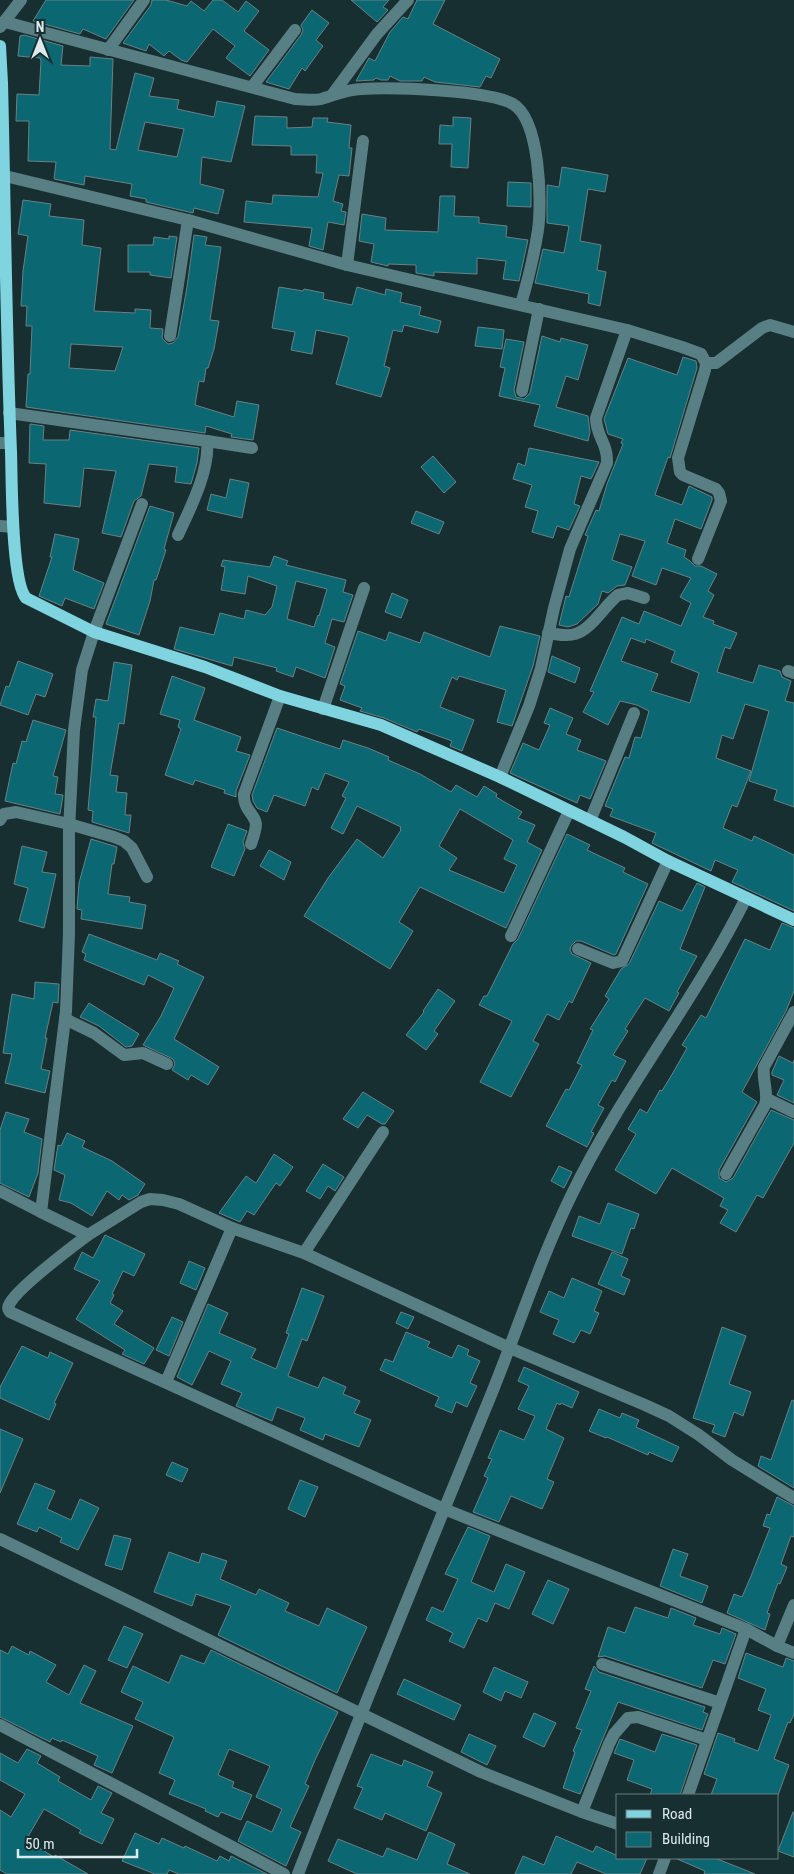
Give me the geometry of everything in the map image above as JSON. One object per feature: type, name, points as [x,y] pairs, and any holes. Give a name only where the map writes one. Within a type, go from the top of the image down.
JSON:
[{"type":"main road","points":[[0,46],[4,176],[4,369],[9,413],[5,443],[20,583],[26,598],[94,632],[205,667],[280,696],[323,710],[381,725],[500,777],[668,861],[794,920]]},
{"type":"street","points":[[21,0],[3,24],[252,86],[295,99],[313,100],[345,90],[358,89],[430,90],[501,99],[514,104],[522,112],[530,126],[535,145],[540,209],[534,254],[520,304]]},
{"type":"street","points":[[108,50],[144,0]]},
{"type":"street","points":[[332,95],[377,34],[408,0]]},
{"type":"street","points":[[252,86],[295,30]]},
{"type":"street","points":[[347,265],[363,141]]},
{"type":"street","points":[[4,176],[188,220],[347,265],[627,330],[701,354],[706,363],[678,458],[680,472],[683,475],[716,488],[720,493],[721,501],[698,559]]},
{"type":"street","points":[[170,336],[188,220]]},
{"type":"street","points":[[522,392],[539,309]]},
{"type":"street","points":[[706,363],[716,363],[762,328],[770,325],[794,332]]},
{"type":"street","points":[[500,777],[541,668],[570,549],[607,463],[606,448],[596,427],[596,418],[627,330]]},
{"type":"street","points":[[9,413],[252,448]]},
{"type":"street","points":[[178,535],[198,489],[207,453],[207,441]]},
{"type":"street","points":[[41,1212],[65,1019],[74,730],[82,670],[94,632],[142,504]]},
{"type":"street","points":[[0,526],[13,527]]},
{"type":"street","points":[[323,710],[364,588]]},
{"type":"street","points":[[548,633],[568,636],[585,630],[618,594],[628,594],[644,598]]},
{"type":"street","points":[[251,844],[256,825],[253,817],[247,810],[244,794],[280,696]]},
{"type":"street","points":[[590,821],[634,713]]},
{"type":"street","points":[[511,936],[570,811]]},
{"type":"street","points":[[0,820],[4,814],[16,812],[99,832],[124,842],[132,848],[147,877]]},
{"type":"street","points":[[578,949],[613,963],[622,961],[668,861]]},
{"type":"street","points":[[298,1874],[510,1348],[545,1256],[585,1168],[607,1128],[691,993],[746,898]]},
{"type":"street","points":[[726,1174],[767,1099],[763,1075],[764,1067],[794,1012]]},
{"type":"street","points":[[65,1019],[94,1033],[124,1054],[143,1053],[167,1064]]},
{"type":"street","points":[[767,1099],[794,1112]]},
{"type":"street","points":[[304,1253],[383,1132]]},
{"type":"street","points":[[0,1191],[88,1234]]},
{"type":"street","points":[[794,1498],[732,1460],[699,1435],[669,1416],[645,1404],[510,1348],[304,1253],[232,1228],[179,1204],[163,1200],[150,1199],[141,1202],[88,1234],[24,1288],[9,1304],[8,1308],[10,1312],[444,1509],[746,1629],[794,1653]]},
{"type":"street","points":[[166,1382],[232,1228]]},
{"type":"street","points":[[0,1539],[481,1772],[616,1823]]},
{"type":"street","points":[[777,1646],[794,1605]]},
{"type":"street","points":[[688,1794],[746,1629]]},
{"type":"street","points":[[602,1664],[720,1703]]},
{"type":"street","points":[[582,1812],[609,1744],[614,1734],[628,1718],[638,1717],[707,1740]]},
{"type":"street","points":[[0,1725],[284,1874]]},
{"type":"street","points":[[659,1874],[665,1859]]},
{"type":"building","points":[[46,0],[134,0],[106,39],[83,29],[80,34],[33,21]]},
{"type":"building","points":[[152,0],[166,0],[187,6],[191,1],[204,11],[213,0],[222,0],[238,12],[246,1],[259,11],[244,31],[269,50],[250,76],[226,58],[235,46],[213,29],[187,62],[169,51],[164,56],[149,44],[146,51],[123,43],[151,5]]},
{"type":"building","points":[[351,0],[389,0],[383,7],[388,10],[377,22]]},
{"type":"building","points":[[417,0],[445,0],[433,24],[500,59],[491,78],[486,76],[480,87],[435,82],[424,77],[422,81],[400,81],[390,76],[388,80],[376,78],[374,80],[356,81],[369,58],[375,61],[390,32],[403,17],[408,19]]},
{"type":"building","points":[[312,10],[329,23],[316,40],[323,46],[305,71],[302,68],[289,89],[266,82],[301,35],[303,30],[301,25]]},
{"type":"building","points":[[24,35],[63,46],[61,65],[90,66],[90,57],[113,59],[110,149],[116,150],[135,73],[154,78],[149,96],[179,100],[177,109],[214,117],[217,101],[245,106],[231,162],[202,157],[200,184],[224,190],[218,214],[194,208],[193,213],[146,202],[146,199],[130,196],[132,184],[85,176],[84,185],[54,179],[56,162],[28,161],[29,121],[16,121],[17,94],[39,95],[41,61],[40,58],[18,56],[20,36]],"holes":[[[145,122],[184,129],[177,157],[138,150]]]},
{"type":"building","points":[[255,116],[287,117],[287,128],[312,127],[313,118],[328,118],[327,122],[351,125],[349,148],[352,148],[349,176],[339,175],[333,201],[343,204],[341,211],[346,212],[344,225],[328,222],[323,250],[309,246],[312,228],[244,222],[246,201],[272,204],[273,195],[318,197],[323,173],[316,173],[317,155],[291,155],[291,146],[252,145]]},
{"type":"building","points":[[453,117],[471,118],[468,168],[451,167],[452,144],[439,144],[440,125],[453,126]]},
{"type":"building","points":[[562,167],[608,175],[605,192],[588,189],[580,241],[601,245],[597,270],[606,272],[600,306],[588,303],[589,294],[535,283],[543,249],[564,253],[569,226],[547,223],[547,185],[559,187]]},
{"type":"building","points":[[508,182],[531,183],[531,207],[507,206]]},
{"type":"building","points":[[440,196],[455,196],[454,216],[479,217],[479,223],[507,226],[506,237],[528,240],[519,281],[503,279],[506,261],[477,258],[477,274],[434,272],[434,276],[416,273],[416,265],[388,264],[388,266],[371,262],[374,244],[359,241],[362,214],[386,218],[385,230],[438,232]]},
{"type":"building","points":[[23,200],[51,204],[49,216],[84,220],[82,245],[101,248],[94,311],[135,313],[135,309],[151,310],[150,328],[163,329],[162,338],[168,344],[173,343],[178,337],[194,235],[207,237],[205,245],[221,247],[210,320],[219,321],[214,349],[208,368],[206,368],[204,382],[199,381],[195,405],[234,417],[237,401],[259,405],[253,440],[231,437],[232,434],[206,426],[205,433],[26,407],[28,374],[30,374],[32,326],[26,326],[27,306],[21,306],[28,236],[18,234]],"holes":[[[71,344],[123,347],[115,371],[69,368]]]},
{"type":"building","points":[[169,236],[177,237],[171,278],[150,275],[150,272],[128,272],[128,245],[153,245],[154,237],[169,239]]},
{"type":"building","points":[[279,287],[324,293],[323,299],[352,305],[357,287],[385,295],[386,289],[402,293],[400,302],[421,307],[419,315],[441,321],[438,333],[404,325],[402,332],[393,330],[384,366],[390,368],[381,397],[336,384],[349,338],[346,336],[316,330],[312,354],[291,350],[295,332],[272,328]]},
{"type":"building","points":[[478,327],[504,330],[502,349],[475,346]]},
{"type":"building","points":[[542,336],[560,342],[561,338],[588,345],[578,380],[566,376],[556,407],[588,416],[590,432],[588,441],[534,426],[540,405],[499,396],[505,368],[500,367],[506,339],[524,342],[514,390],[516,397],[524,399],[530,393]]},
{"type":"building","points":[[683,357],[696,361],[697,368],[670,458],[668,457],[655,495],[682,505],[689,486],[712,497],[712,500],[701,529],[675,519],[667,543],[686,550],[684,557],[695,566],[701,566],[717,574],[708,591],[714,595],[703,617],[714,621],[713,624],[737,633],[730,649],[725,647],[717,672],[753,683],[759,665],[780,671],[782,677],[791,681],[785,701],[794,703],[794,807],[774,800],[777,790],[749,781],[769,711],[745,704],[733,739],[722,735],[716,758],[751,771],[737,807],[732,805],[723,828],[752,841],[754,836],[794,855],[794,911],[732,882],[738,870],[715,860],[711,871],[652,843],[656,833],[610,816],[613,809],[605,806],[625,757],[629,758],[635,737],[641,738],[649,711],[637,705],[620,701],[608,725],[583,712],[594,692],[590,691],[622,617],[639,624],[644,611],[681,626],[691,603],[680,597],[691,578],[662,568],[656,585],[632,576],[645,541],[620,534],[612,560],[632,567],[625,585],[617,586],[608,593],[602,591],[598,604],[577,624],[568,627],[559,625],[566,596],[569,597],[588,536],[585,535],[596,510],[599,511],[607,484],[623,444],[621,443],[623,439],[608,434],[604,419],[628,358],[677,375]],"holes":[[[631,638],[645,643],[646,639],[675,651],[671,662],[699,673],[690,703],[651,691],[658,674],[621,661]]]},
{"type":"building","points":[[30,424],[44,426],[43,440],[69,440],[70,430],[199,448],[191,484],[175,482],[177,467],[149,464],[141,496],[134,501],[121,537],[102,533],[116,471],[84,468],[80,507],[44,503],[46,464],[29,463]]},
{"type":"building","points":[[529,448],[599,462],[591,479],[581,476],[574,504],[580,506],[569,530],[557,526],[553,538],[532,532],[538,511],[525,507],[532,485],[513,479],[518,463],[525,466]]},
{"type":"building","points":[[433,456],[456,482],[444,493],[421,467]]},
{"type":"building","points":[[230,479],[249,483],[242,518],[207,510],[211,494],[226,498]]},
{"type":"building","points":[[150,506],[174,513],[164,549],[166,550],[156,580],[154,580],[150,601],[139,635],[106,624]]},
{"type":"building","points":[[416,511],[444,522],[439,534],[411,523]]},
{"type":"building","points":[[55,534],[79,539],[73,570],[104,583],[94,609],[65,598],[62,606],[39,596],[52,557],[50,557]]},
{"type":"building","points":[[274,556],[288,561],[286,565],[346,580],[343,592],[353,595],[344,622],[332,619],[325,643],[335,647],[325,678],[296,667],[293,677],[276,671],[277,668],[234,657],[232,666],[174,649],[180,627],[214,635],[220,613],[244,619],[246,610],[265,615],[272,607],[277,586],[248,576],[245,594],[221,590],[225,567],[221,566],[223,560],[270,567]],"holes":[[[296,581],[327,589],[314,627],[287,619]]]},
{"type":"building","points":[[392,593],[408,600],[401,618],[385,612]]},
{"type":"building","points":[[500,626],[540,636],[533,666],[512,726],[497,722],[506,690],[459,676],[457,680],[452,677],[440,707],[474,720],[462,751],[450,746],[452,741],[419,729],[417,732],[384,718],[360,711],[362,708],[340,700],[345,686],[340,684],[358,631],[386,641],[389,632],[420,643],[424,632],[490,657]]},
{"type":"building","points":[[552,656],[580,668],[575,683],[548,672]]},
{"type":"building","points":[[18,661],[53,674],[45,697],[36,694],[28,715],[0,705],[6,686],[9,687]]},
{"type":"building","points":[[114,662],[132,665],[124,724],[119,723],[110,775],[118,776],[116,792],[127,793],[125,815],[131,815],[129,833],[92,822],[93,811],[88,810],[96,717],[93,717],[96,699],[108,701]]},
{"type":"building","points":[[172,676],[205,688],[194,720],[241,737],[236,751],[250,755],[236,791],[236,797],[224,793],[225,790],[195,780],[193,785],[165,775],[181,729],[178,727],[180,720],[160,714]]},
{"type":"building","points":[[550,708],[573,718],[566,734],[581,740],[577,750],[606,761],[590,799],[580,795],[577,803],[510,773],[523,743],[539,750],[550,725],[544,723]]},
{"type":"building","points":[[33,720],[66,730],[53,776],[58,777],[55,794],[63,795],[60,814],[5,801],[13,763],[16,764],[22,741],[26,742]]},
{"type":"building","points":[[277,728],[340,749],[343,740],[389,757],[388,760],[420,774],[451,792],[456,785],[477,797],[484,786],[497,794],[496,797],[522,812],[518,818],[535,825],[527,842],[542,850],[506,928],[420,887],[399,922],[413,931],[390,969],[304,916],[328,878],[357,839],[383,858],[401,830],[401,827],[357,806],[343,834],[331,828],[346,798],[342,796],[349,782],[325,773],[318,790],[312,787],[305,806],[274,795],[267,812],[257,808],[252,795]],"holes":[[[460,809],[513,840],[504,859],[517,865],[504,893],[449,870],[457,858],[439,846]]]},
{"type":"building","points":[[228,824],[247,831],[243,842],[245,849],[234,876],[211,867]]},
{"type":"building","points":[[567,834],[590,845],[587,850],[625,868],[623,872],[648,884],[616,954],[614,955],[581,941],[576,941],[571,946],[572,954],[591,963],[572,1003],[569,1001],[559,1020],[547,1014],[533,1041],[539,1044],[511,1097],[480,1082],[512,1021],[479,1005],[484,996],[487,996],[513,944],[518,939]]},
{"type":"building","points":[[91,839],[117,847],[114,864],[112,864],[108,894],[130,897],[129,902],[146,905],[142,929],[81,919],[82,910],[77,909],[79,883]]},
{"type":"building","points":[[22,846],[47,852],[42,872],[56,874],[44,928],[19,921],[28,888],[14,884]]},
{"type":"building","points":[[269,850],[291,862],[284,880],[260,866]]},
{"type":"building","points":[[697,883],[705,887],[680,949],[697,956],[669,1011],[645,998],[625,1029],[628,1031],[613,1055],[626,1061],[615,1082],[612,1080],[598,1105],[604,1108],[591,1132],[594,1133],[587,1147],[546,1126],[566,1089],[569,1090],[582,1065],[577,1063],[593,1030],[590,1029],[609,999],[605,996],[621,969],[629,964],[659,901],[682,911]]},
{"type":"building","points":[[782,923],[794,928],[794,991],[786,1011],[742,1092],[757,1102],[719,1170],[719,1178],[726,1182],[733,1178],[771,1110],[794,1120],[794,1143],[763,1198],[757,1195],[736,1232],[720,1223],[728,1210],[720,1206],[724,1198],[672,1168],[656,1194],[615,1170],[636,1134],[628,1129],[640,1109],[647,1113],[660,1090],[662,1091],[687,1048],[682,1045],[701,1015],[706,1018],[745,939],[770,950]]},
{"type":"building","points":[[89,934],[157,960],[160,953],[179,961],[177,964],[204,977],[174,1039],[219,1067],[208,1085],[191,1075],[188,1080],[172,1070],[175,1064],[173,1059],[143,1045],[161,1016],[174,988],[148,975],[144,985],[84,960],[86,954],[82,952]]},
{"type":"building","points":[[35,982],[59,984],[58,1003],[53,1002],[45,1038],[47,1038],[41,1069],[50,1071],[45,1093],[5,1083],[12,1054],[3,1053],[12,994],[34,999]]},
{"type":"building","points":[[438,989],[455,1001],[434,1031],[438,1034],[426,1050],[406,1035],[424,1012]]},
{"type":"building","points":[[89,1003],[139,1034],[132,1046],[126,1047],[99,1026],[80,1017]]},
{"type":"building","points":[[779,1056],[793,1063],[794,1060],[794,1103],[777,1095],[784,1080],[772,1075]]},
{"type":"building","points":[[363,1092],[394,1111],[385,1124],[367,1115],[358,1128],[343,1119]]},
{"type":"building","points":[[6,1112],[29,1119],[24,1132],[42,1139],[38,1173],[29,1197],[0,1183],[0,1130]]},
{"type":"building","points":[[67,1133],[85,1141],[82,1147],[112,1161],[145,1184],[138,1195],[129,1200],[122,1195],[119,1200],[107,1191],[92,1216],[71,1203],[59,1200],[65,1175],[54,1170],[58,1145],[61,1146]]},
{"type":"building","points":[[274,1154],[293,1167],[280,1186],[276,1183],[254,1215],[247,1211],[240,1222],[219,1213],[246,1176],[256,1183]]},
{"type":"building","points":[[323,1164],[344,1177],[335,1191],[328,1186],[320,1199],[306,1191]]},
{"type":"building","points":[[559,1166],[572,1172],[564,1188],[551,1181]]},
{"type":"building","points":[[608,1203],[639,1214],[634,1229],[631,1228],[622,1254],[572,1236],[579,1216],[600,1224]]},
{"type":"building","points":[[105,1235],[145,1254],[134,1276],[123,1271],[112,1294],[114,1295],[110,1303],[123,1311],[114,1324],[154,1348],[144,1364],[122,1354],[125,1350],[76,1319],[100,1281],[74,1269],[82,1252],[93,1258]]},
{"type":"building","points":[[612,1252],[628,1259],[621,1276],[630,1280],[624,1295],[598,1284]]},
{"type":"building","points":[[189,1261],[205,1268],[196,1290],[180,1283]]},
{"type":"building","points":[[572,1278],[602,1291],[594,1311],[599,1313],[590,1334],[581,1330],[574,1343],[553,1334],[559,1320],[540,1312],[549,1291],[564,1298]]},
{"type":"building","points":[[302,1288],[324,1296],[307,1341],[302,1339],[288,1376],[318,1388],[323,1377],[346,1387],[343,1394],[360,1401],[354,1413],[371,1420],[359,1447],[325,1434],[323,1440],[300,1430],[305,1418],[277,1407],[272,1421],[236,1406],[242,1393],[221,1384],[231,1361],[209,1351],[192,1385],[177,1377],[208,1304],[228,1313],[219,1333],[256,1349],[251,1358],[276,1369],[289,1334],[286,1333]]},
{"type":"building","points":[[401,1312],[414,1317],[408,1329],[396,1323]]},
{"type":"building","points":[[172,1317],[183,1322],[169,1356],[156,1350]]},
{"type":"building","points":[[722,1327],[746,1336],[729,1384],[751,1392],[743,1416],[734,1412],[725,1437],[712,1432],[715,1425],[693,1418]]},
{"type":"building","points":[[406,1332],[430,1342],[427,1347],[452,1358],[458,1345],[469,1350],[467,1355],[480,1361],[470,1383],[477,1386],[467,1407],[456,1402],[452,1413],[435,1406],[439,1397],[380,1370],[385,1359],[393,1362]]},
{"type":"building","points":[[22,1346],[48,1358],[50,1352],[73,1363],[54,1403],[56,1404],[49,1420],[0,1398],[0,1387]]},
{"type":"building","points":[[524,1367],[579,1392],[572,1408],[557,1403],[546,1429],[564,1438],[547,1479],[554,1482],[542,1509],[511,1496],[499,1522],[473,1512],[488,1478],[484,1476],[492,1459],[488,1458],[500,1430],[524,1440],[535,1416],[518,1409],[529,1386],[518,1381]]},
{"type":"building","points":[[792,1400],[794,1401],[794,1488],[758,1466],[761,1456],[771,1460]]},
{"type":"building","points":[[599,1409],[620,1418],[622,1413],[639,1420],[636,1427],[679,1447],[672,1462],[649,1452],[648,1455],[589,1431]]},
{"type":"building","points":[[0,1429],[23,1439],[0,1493]]},
{"type":"building","points":[[172,1462],[188,1469],[182,1482],[166,1475]]},
{"type":"building","points":[[300,1480],[318,1487],[305,1517],[288,1509]]},
{"type":"building","points":[[35,1483],[55,1491],[47,1509],[71,1520],[80,1499],[99,1508],[78,1550],[60,1542],[62,1538],[39,1527],[37,1532],[17,1524]]},
{"type":"building","points":[[777,1497],[794,1506],[794,1537],[791,1536],[781,1564],[787,1567],[780,1584],[778,1583],[767,1613],[770,1614],[765,1630],[727,1613],[734,1594],[742,1597],[770,1528],[763,1526],[767,1514],[770,1515]]},
{"type":"building","points":[[468,1527],[490,1536],[471,1582],[494,1592],[506,1564],[525,1572],[509,1609],[495,1603],[487,1622],[478,1618],[464,1648],[449,1641],[453,1633],[426,1620],[432,1607],[443,1612],[458,1579],[445,1574]]},
{"type":"building","points":[[114,1535],[131,1539],[122,1570],[105,1565]]},
{"type":"building","points":[[673,1549],[688,1554],[680,1576],[708,1586],[702,1603],[660,1586]]},
{"type":"building","points":[[169,1552],[199,1563],[202,1553],[227,1561],[220,1579],[256,1595],[259,1589],[289,1603],[285,1611],[319,1626],[327,1608],[367,1627],[337,1693],[218,1635],[231,1606],[196,1594],[192,1606],[154,1592]]},
{"type":"building","points":[[548,1580],[569,1589],[553,1624],[532,1614]]},
{"type":"building","points":[[635,1607],[668,1618],[671,1608],[696,1618],[693,1625],[720,1634],[722,1628],[736,1634],[725,1664],[713,1660],[702,1688],[605,1656],[598,1657],[608,1627],[625,1633]]},
{"type":"building","points":[[124,1626],[143,1634],[127,1668],[108,1660]]},
{"type":"building","points":[[12,1646],[29,1655],[30,1651],[56,1665],[46,1682],[69,1695],[84,1665],[96,1671],[80,1703],[133,1726],[112,1773],[94,1765],[98,1756],[62,1740],[61,1742],[52,1738],[50,1742],[0,1717],[0,1650],[8,1654]]},
{"type":"building","points":[[211,1650],[338,1712],[315,1760],[305,1784],[309,1786],[290,1827],[301,1832],[286,1866],[238,1841],[247,1821],[272,1832],[282,1809],[256,1797],[270,1766],[229,1749],[218,1775],[234,1782],[232,1787],[252,1795],[241,1820],[221,1812],[218,1817],[205,1811],[206,1809],[169,1794],[175,1780],[159,1773],[174,1737],[135,1719],[143,1702],[121,1692],[133,1666],[169,1683],[181,1655],[204,1664]]},
{"type":"building","points":[[746,1653],[783,1667],[786,1658],[794,1661],[794,1714],[790,1723],[788,1722],[774,1759],[789,1765],[778,1794],[711,1794],[717,1779],[704,1774],[718,1733],[735,1739],[734,1742],[758,1751],[771,1715],[758,1710],[766,1689],[738,1678]]},
{"type":"building","points":[[594,1666],[599,1672],[705,1707],[703,1712],[708,1714],[702,1730],[618,1702],[580,1794],[563,1788],[575,1752],[573,1751],[582,1730],[576,1728],[591,1691],[585,1689]]},
{"type":"building","points":[[494,1667],[528,1682],[521,1698],[505,1691],[501,1701],[483,1692]]},
{"type":"building","points":[[404,1679],[461,1705],[454,1720],[397,1694]]},
{"type":"building","points":[[534,1713],[556,1723],[544,1747],[523,1737]]},
{"type":"building","points":[[469,1734],[496,1746],[487,1765],[461,1752]]},
{"type":"building","points":[[662,1734],[697,1745],[680,1794],[650,1794],[652,1789],[627,1780],[634,1760],[614,1753],[620,1739],[655,1752]]},
{"type":"building","points":[[27,1749],[41,1756],[37,1763],[60,1777],[58,1781],[91,1800],[98,1786],[112,1793],[101,1813],[114,1819],[102,1844],[79,1833],[81,1830],[44,1809],[26,1840],[88,1874],[7,1874],[0,1870],[0,1810],[11,1817],[25,1794],[0,1780],[0,1753],[18,1763]]},
{"type":"building","points":[[371,1754],[402,1766],[404,1760],[433,1772],[427,1786],[442,1793],[426,1831],[385,1813],[382,1820],[354,1808],[363,1788],[357,1786]]},
{"type":"building","points":[[794,1812],[794,1857],[779,1851]]},
{"type":"building","points":[[429,1832],[455,1844],[447,1864],[470,1874],[357,1874],[328,1861],[338,1839],[383,1857],[387,1848],[417,1860]]},
{"type":"building","points":[[135,1833],[159,1844],[162,1838],[217,1861],[220,1856],[229,1861],[231,1856],[267,1874],[179,1874],[169,1870],[167,1874],[155,1874],[122,1861]]},
{"type":"building","points":[[556,1836],[593,1852],[596,1846],[616,1855],[616,1859],[647,1859],[640,1874],[606,1874],[577,1862],[571,1874],[515,1874],[523,1856],[544,1865]]},
{"type":"building","points":[[677,1859],[718,1859],[755,1874],[704,1874],[705,1871]]}]
